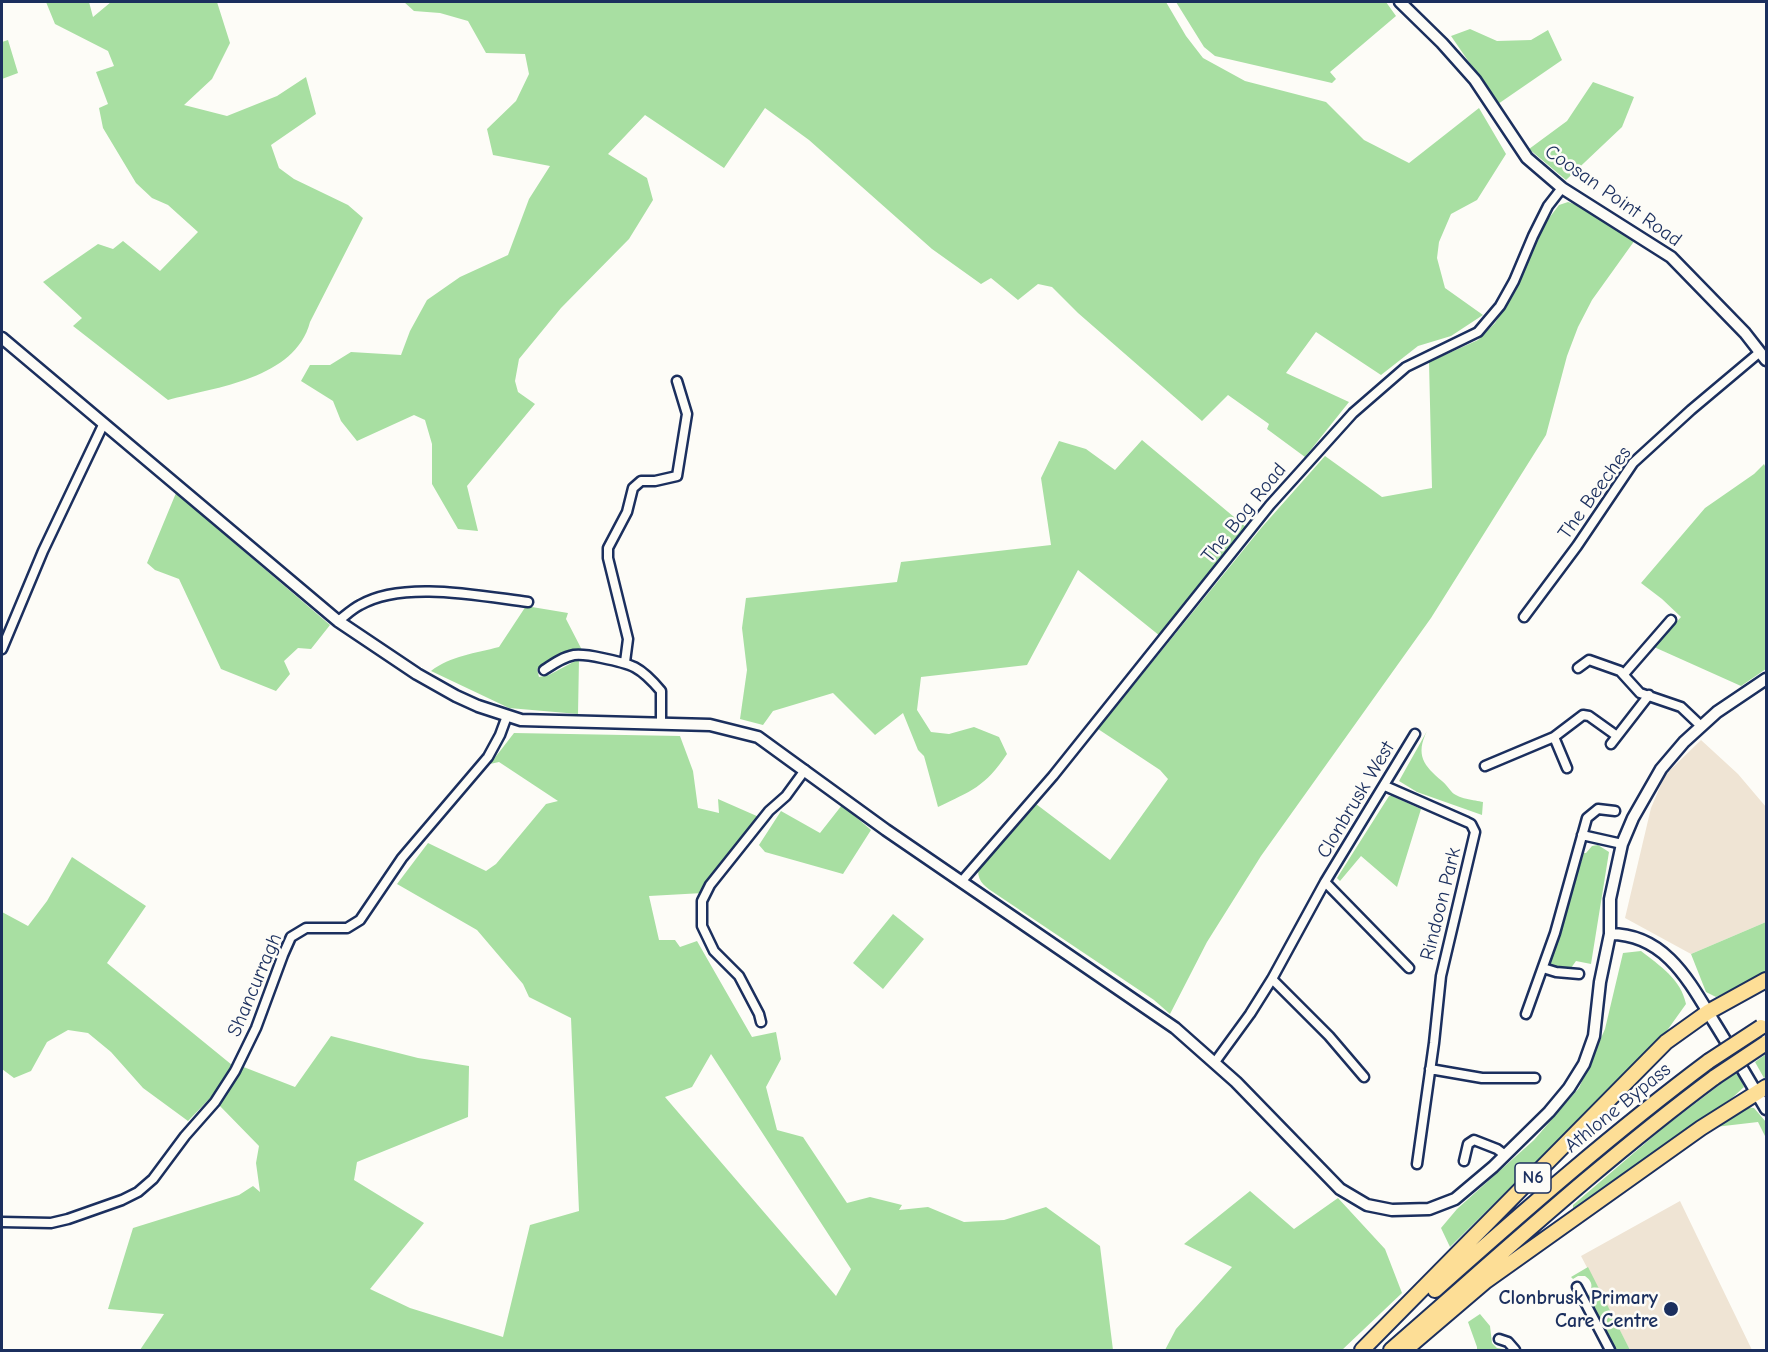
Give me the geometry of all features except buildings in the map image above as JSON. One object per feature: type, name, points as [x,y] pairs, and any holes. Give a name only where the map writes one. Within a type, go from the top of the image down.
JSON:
[{"type":"highway","name":"N6","points":[[1364,1350],[1666,1042],[1708,1012],[1767,980]]},
{"type":"highway","name":"Athlone Bypass","points":[[1364,1350],[1652,1103],[1709,1061],[1764,1025]]},
{"type":"highway","name":"Athlone Bypass","points":[[1391,1350],[1600,1167],[1656,1121],[1715,1077],[1767,1043]]},
{"type":"highway","points":[[1405,1350],[1496,1274],[1701,1128],[1762,1090]]},
{"type":"street","name":"Coosan Point Road","points":[[1401,2],[1442,43],[1474,80],[1527,158],[1562,188],[1671,257],[1739,327],[1763,356]]},
{"type":"street","name":"The Bog Road","points":[[961,882],[1053,776],[1270,505],[1345,421],[1406,367],[1478,332],[1500,306],[1514,281],[1543,216],[1562,188]]},
{"type":"street","points":[[2,338],[338,621],[417,674],[471,703],[521,720],[710,725],[758,737],[886,830],[1175,1028],[1236,1082],[1334,1184],[1350,1197],[1367,1205],[1392,1210],[1429,1209],[1442,1205],[1468,1189],[1563,1096],[1584,1064],[1594,1036],[1600,982],[1610,934],[1610,899],[1622,844],[1642,799],[1672,754],[1701,726],[1717,712],[1767,679]]},
{"type":"street","name":"The Beeches","points":[[1524,617],[1577,546],[1633,463],[1690,410],[1763,356]]},
{"type":"street","points":[[625,662],[628,639],[608,558],[608,548],[627,512],[633,488],[641,481],[656,481],[677,476],[687,414],[677,381]]},
{"type":"street","points":[[2,649],[43,551],[103,425]]},
{"type":"street","points":[[338,621],[359,605],[394,593],[454,593],[528,602]]},
{"type":"street","points":[[1624,674],[1671,620]]},
{"type":"street","points":[[544,670],[574,655],[625,662],[647,676],[661,691],[661,723]]},
{"type":"street","points":[[1578,668],[1586,661],[1592,661],[1617,669],[1638,692],[1681,707],[1701,726]]},
{"type":"street","points":[[1611,744],[1649,695]]},
{"type":"street","points":[[1485,766],[1554,737],[1583,715],[1589,716],[1617,736]]},
{"type":"street","name":"Shancurragh","points":[[2,1222],[51,1223],[68,1220],[122,1200],[143,1189],[153,1179],[185,1136],[215,1102],[235,1071],[256,1028],[282,954],[291,937],[306,928],[347,928],[360,920],[402,858],[488,757],[507,717]]},
{"type":"street","name":"Clonbrusk West","points":[[1215,1062],[1272,979],[1325,882],[1415,734]]},
{"type":"street","points":[[1554,737],[1567,768]]},
{"type":"street","points":[[761,1022],[739,976],[714,951],[706,935],[702,926],[702,901],[710,885],[769,811],[786,796],[805,770]]},
{"type":"street","name":"Rindoon Park","points":[[1385,786],[1471,824],[1475,832],[1441,976],[1417,1164]]},
{"type":"street","points":[[1526,1014],[1567,893],[1587,818],[1591,812],[1602,808],[1615,811]]},
{"type":"street","points":[[1582,835],[1622,844]]},
{"type":"street","name":"Clonbrusk West","points":[[1325,882],[1409,968]]},
{"type":"street","points":[[1610,934],[1627,934],[1649,943],[1671,958],[1690,981],[1708,1012],[1762,1090],[1767,1109]]},
{"type":"street","points":[[1543,968],[1556,972],[1579,974]]},
{"type":"street","points":[[1272,979],[1329,1036],[1364,1077]]},
{"type":"street","points":[[1430,1069],[1482,1078],[1535,1077]]},
{"type":"street","points":[[1464,1161],[1468,1144],[1474,1140],[1497,1149],[1505,1155]]},
{"type":"street","points":[[1577,1287],[1610,1350]]},
{"type":"street","points":[[1499,1339],[1510,1344],[1515,1350]]},
{"type":"shaded area","points":[[1701,740],[1738,774],[1766,807],[1766,922],[1691,954],[1625,918],[1651,808],[1665,775]]},
{"type":"shaded area","name":"Clonbrusk Primary Care Centre","points":[[1680,1201],[1752,1350],[1630,1350],[1581,1256]]},
{"type":"green space","points":[[46,2],[89,2],[93,17],[111,2],[217,2],[230,43],[212,79],[184,105],[227,116],[277,96],[306,77],[316,114],[271,145],[279,168],[294,179],[348,205],[363,218],[302,341],[288,356],[271,368],[230,385],[168,400],[73,326],[82,318],[43,282],[98,244],[113,249],[123,241],[160,271],[198,232],[168,205],[152,198],[136,183],[103,128],[99,108],[108,104],[96,72],[114,66],[108,51],[55,24]]},
{"type":"green space","points":[[404,2],[1166,2],[1186,36],[1203,58],[1245,81],[1326,102],[1364,140],[1409,163],[1479,108],[1506,154],[1477,200],[1451,214],[1439,242],[1437,258],[1445,288],[1483,315],[1451,336],[1418,346],[1381,375],[1316,332],[1286,373],[1349,402],[1305,457],[1267,429],[1269,424],[1228,395],[1202,421],[1078,313],[1052,287],[1038,284],[1018,300],[991,278],[981,284],[932,249],[809,140],[765,108],[724,168],[645,115],[608,154],[647,178],[653,200],[629,239],[561,308],[519,359],[515,381],[518,392],[535,404],[467,486],[478,531],[458,529],[432,484],[432,444],[425,420],[414,415],[357,441],[341,421],[333,401],[301,381],[310,365],[330,365],[351,352],[401,355],[410,331],[427,300],[460,277],[508,255],[529,199],[550,166],[493,155],[487,129],[516,101],[529,74],[525,54],[486,53],[468,21],[440,13],[414,11]]},
{"type":"green space","points":[[1176,2],[1386,2],[1396,16],[1330,72],[1336,79],[1332,83],[1215,56],[1204,47]]},
{"type":"green space","points":[[1470,29],[1497,41],[1531,40],[1548,30],[1562,60],[1498,104],[1451,36]]},
{"type":"green space","points":[[8,40],[18,73],[2,79],[2,42]]},
{"type":"green space","points":[[1593,82],[1634,97],[1622,127],[1566,180],[1529,149],[1567,121]]},
{"type":"green space","points":[[1568,202],[1577,205],[1635,240],[1592,300],[1578,327],[1567,356],[1546,435],[1431,618],[1261,856],[1207,942],[1170,1014],[1154,1000],[989,889],[981,881],[978,870],[1036,804],[1110,860],[1168,779],[1160,770],[1098,729],[1262,527],[1325,456],[1382,497],[1432,488],[1429,362],[1478,340],[1495,323],[1519,283],[1543,226],[1559,205]]},
{"type":"green space","points":[[1142,440],[1246,527],[1160,636],[1078,570],[1027,665],[921,677],[917,710],[931,732],[949,734],[974,727],[999,737],[1007,754],[992,774],[977,787],[938,807],[924,756],[918,750],[903,713],[875,735],[833,693],[773,711],[763,725],[740,719],[747,670],[742,628],[746,598],[897,582],[901,562],[1051,545],[1041,478],[1059,441],[1086,449],[1115,470]]},
{"type":"green space","points":[[1764,464],[1766,468],[1766,669],[1741,686],[1654,647],[1681,617],[1641,583],[1705,508],[1754,474]]},
{"type":"green space","points":[[176,493],[330,625],[311,649],[298,648],[284,661],[290,674],[276,691],[221,669],[179,579],[155,570],[147,563]]},
{"type":"green space","points":[[526,606],[568,613],[566,619],[582,650],[557,655],[537,669],[539,677],[549,675],[579,659],[578,714],[509,708],[431,671],[455,658],[499,647]]},
{"type":"green space","points":[[1427,731],[1422,747],[1426,765],[1454,794],[1483,802],[1482,815],[1417,792],[1399,781]]},
{"type":"green space","points":[[514,733],[680,736],[693,771],[698,808],[719,813],[718,799],[759,817],[706,884],[703,893],[649,896],[659,940],[675,940],[680,947],[697,941],[752,1037],[776,1032],[781,1059],[766,1087],[777,1130],[803,1137],[847,1203],[870,1197],[902,1205],[899,1210],[928,1207],[964,1222],[1004,1220],[1046,1207],[1100,1246],[1113,1350],[140,1350],[164,1314],[108,1309],[133,1228],[239,1195],[253,1186],[260,1192],[256,1163],[259,1146],[218,1104],[241,1066],[295,1087],[331,1036],[418,1058],[469,1066],[468,1117],[357,1162],[354,1180],[424,1223],[370,1289],[410,1308],[503,1337],[530,1225],[579,1211],[571,1018],[529,997],[523,984],[477,930],[397,884],[428,843],[486,871],[496,864],[546,804],[558,801],[499,762],[490,764]],"holes":[[[711,1054],[851,1269],[836,1296],[665,1097],[692,1087]]]},
{"type":"green space","points":[[1389,796],[1421,809],[1397,887],[1361,856],[1340,881],[1337,878]]},
{"type":"green space","points":[[842,805],[871,830],[843,874],[765,852],[759,845],[781,811],[820,833]]},
{"type":"green space","points":[[1598,845],[1609,852],[1591,964],[1576,961],[1571,968],[1554,967],[1550,964],[1551,956],[1584,853],[1592,846]]},
{"type":"green space","points":[[72,857],[146,906],[107,963],[232,1065],[213,1095],[188,1121],[143,1088],[111,1052],[88,1033],[68,1030],[47,1042],[31,1071],[14,1078],[2,1069],[2,912],[28,926],[47,901]]},
{"type":"green space","points":[[893,914],[924,939],[883,989],[853,963]]},
{"type":"green space","points":[[1766,922],[1766,973],[1716,997],[1706,992],[1691,954]]},
{"type":"green space","points":[[1641,951],[1675,980],[1686,1004],[1661,1039],[1450,1247],[1441,1228],[1457,1209],[1534,1140],[1579,1088],[1605,1029],[1623,953]]},
{"type":"green space","points":[[1766,1054],[1766,1077],[1764,1078],[1755,1062]]},
{"type":"green space","points":[[1735,1073],[1744,1087],[1732,1098],[1573,1209],[1573,1205],[1663,1128]]},
{"type":"green space","points":[[1745,1107],[1754,1108],[1766,1122],[1766,1138],[1758,1122],[1715,1127]]},
{"type":"green space","points":[[1250,1191],[1294,1229],[1338,1198],[1385,1249],[1402,1293],[1342,1350],[1165,1350],[1176,1329],[1232,1267],[1184,1244]]},
{"type":"green space","points":[[1588,1267],[1630,1350],[1614,1350],[1589,1303],[1591,1282],[1589,1279],[1585,1276],[1573,1279],[1571,1277]]},
{"type":"green space","points":[[1480,1314],[1490,1326],[1492,1343],[1497,1348],[1511,1350],[1477,1350],[1468,1322]]},
{"type":"place","name":"Clonbrusk Primary Care Centre","points":[[1671,1309]]}]
